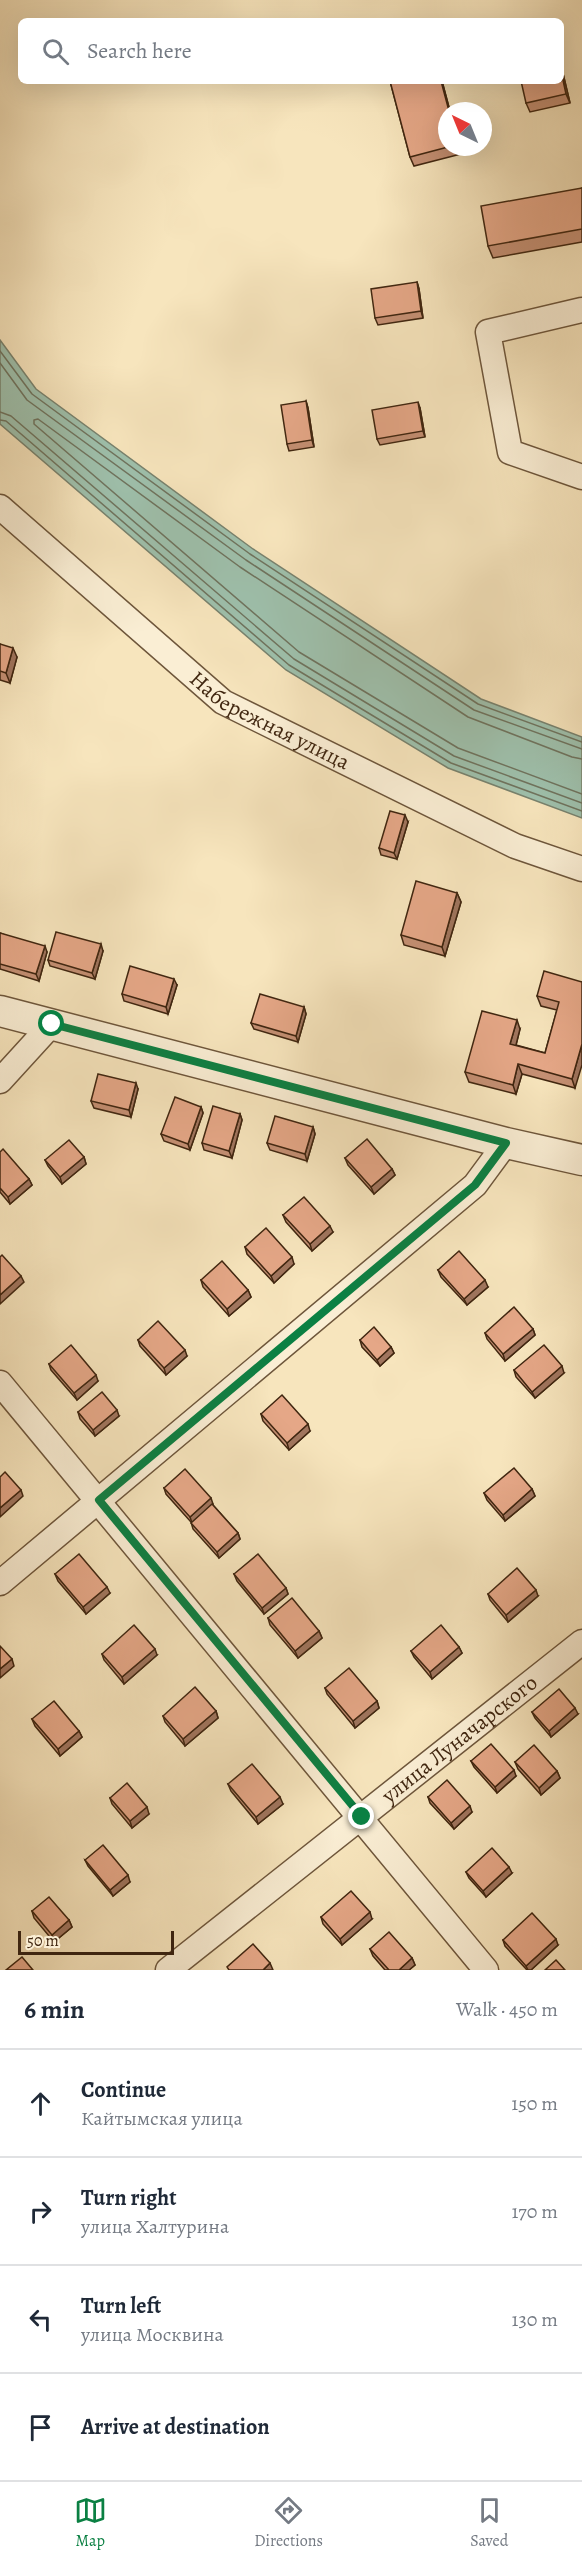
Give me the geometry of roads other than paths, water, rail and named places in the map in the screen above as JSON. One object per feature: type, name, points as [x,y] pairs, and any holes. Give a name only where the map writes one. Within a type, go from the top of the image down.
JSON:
[{"type":"street","points":[[582,310],[488,332],[510,452],[582,477]]},
{"type":"street","name":"Набережная улица","points":[[0,507],[223,702],[515,846],[582,868]]},
{"type":"street","points":[[0,1011],[506,1143],[582,1160]]},
{"type":"street","points":[[0,1081],[52,1024]]},
{"type":"street","points":[[0,1583],[475,1185],[506,1143]]},
{"type":"street","points":[[0,1383],[362,1817],[486,1970]]},
{"type":"street","name":"улица Луначарского","points":[[168,1970],[582,1642]]},
{"type":"water","points":[[0,340],[36,389],[253,549],[481,699],[582,737],[582,818],[448,768],[286,670],[0,424]]}]
